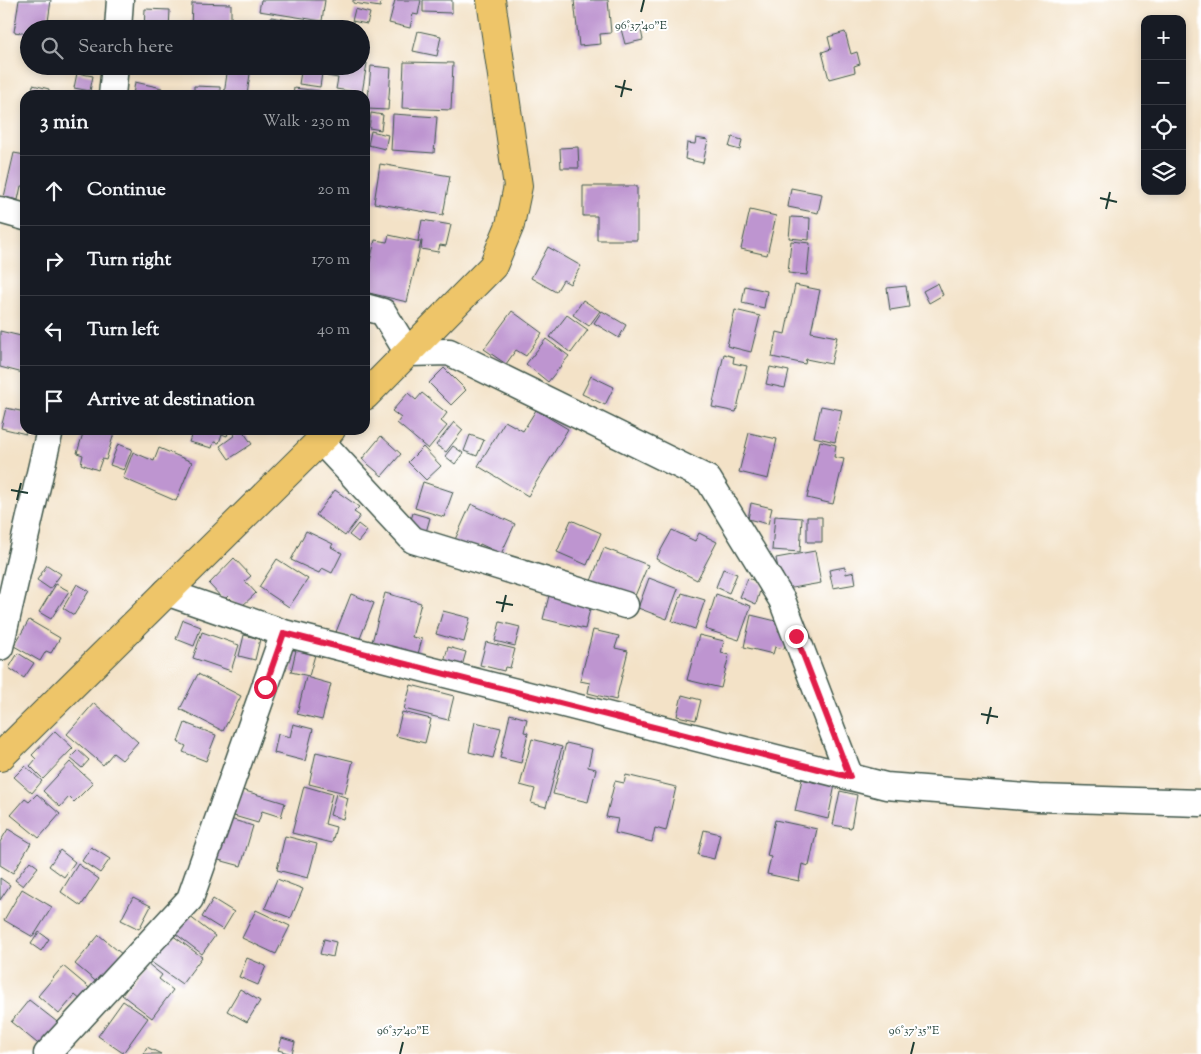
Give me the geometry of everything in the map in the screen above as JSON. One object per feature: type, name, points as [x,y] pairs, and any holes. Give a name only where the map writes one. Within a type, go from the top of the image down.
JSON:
[{"type":"main road","points":[[370,391],[493,266],[510,225],[518,186],[491,0]]},
{"type":"main road","points":[[0,757],[325,435]]},
{"type":"street","points":[[119,20],[120,0]]},
{"type":"street","points":[[113,90],[114,75]]},
{"type":"street","points":[[0,210],[20,216]]},
{"type":"street","points":[[370,308],[383,312],[408,353],[449,352],[708,479],[782,600],[850,777]]},
{"type":"street","points":[[0,647],[49,435]]},
{"type":"street","points":[[325,435],[413,540],[625,605]]},
{"type":"street","points":[[166,592],[284,633],[886,786],[1038,798],[1201,803]]},
{"type":"street","points":[[48,1054],[190,899],[284,633]]},
{"type":"building","points":[[19,0],[51,0],[48,20],[20,20],[20,33],[14,32]]},
{"type":"building","points":[[261,0],[325,0],[322,20],[259,11]]},
{"type":"building","points":[[353,0],[381,0],[380,7],[353,3]]},
{"type":"building","points":[[395,0],[421,0],[418,15],[413,14],[410,28],[389,23]]},
{"type":"building","points":[[423,0],[452,0],[452,13],[423,12]]},
{"type":"building","points":[[574,0],[608,0],[611,33],[600,34],[601,44],[579,46]]},
{"type":"building","points":[[192,3],[231,4],[231,20],[191,20]]},
{"type":"building","points":[[145,9],[170,10],[169,20],[144,20]]},
{"type":"building","points":[[355,9],[370,13],[368,20],[352,20]]},
{"type":"building","points":[[271,17],[290,20],[270,20]]},
{"type":"building","points":[[640,25],[643,40],[625,44],[621,29]]},
{"type":"building","points":[[418,31],[441,36],[437,56],[413,51]]},
{"type":"building","points":[[845,32],[851,54],[857,52],[860,64],[854,66],[855,72],[829,79],[822,52],[831,49],[828,37]]},
{"type":"building","points":[[404,62],[453,63],[451,110],[402,108]]},
{"type":"building","points":[[371,66],[391,68],[388,110],[370,109],[369,90]]},
{"type":"building","points":[[77,75],[93,76],[90,90],[74,88]]},
{"type":"building","points":[[227,75],[250,75],[248,90],[225,90]]},
{"type":"building","points":[[300,75],[322,75],[320,87],[299,84]]},
{"type":"building","points":[[365,75],[362,90],[336,89],[338,78],[327,76]]},
{"type":"building","points":[[135,82],[162,88],[161,90],[134,90]]},
{"type":"building","points":[[33,85],[49,89],[49,90],[32,90]]},
{"type":"building","points":[[194,86],[220,87],[220,90],[194,90]]},
{"type":"building","points":[[294,88],[311,90],[294,90]]},
{"type":"building","points":[[371,113],[383,115],[381,130],[370,128]]},
{"type":"building","points":[[393,114],[437,117],[434,153],[391,150]]},
{"type":"building","points":[[371,131],[388,135],[385,149],[370,145]]},
{"type":"building","points":[[732,137],[742,140],[740,150],[729,147]]},
{"type":"building","points":[[696,138],[708,140],[703,163],[685,159],[687,143],[695,144]]},
{"type":"building","points":[[578,147],[579,168],[561,168],[560,148]]},
{"type":"building","points":[[14,153],[20,154],[20,191],[18,200],[4,197]]},
{"type":"building","points":[[380,164],[450,176],[443,215],[374,203]]},
{"type":"building","points":[[583,186],[637,186],[637,240],[597,240],[597,216],[583,216]]},
{"type":"building","points":[[791,188],[822,194],[818,213],[788,207]]},
{"type":"building","points":[[750,210],[776,216],[767,255],[741,249]]},
{"type":"building","points":[[791,217],[810,218],[809,240],[789,238]]},
{"type":"building","points":[[422,220],[451,225],[446,246],[440,245],[438,252],[421,249],[422,241],[418,241]]},
{"type":"building","points":[[389,235],[421,242],[407,302],[370,293],[370,262],[375,240],[387,242]]},
{"type":"building","points":[[791,241],[810,243],[807,275],[788,273]]},
{"type":"building","points":[[548,247],[581,266],[570,284],[563,280],[556,292],[531,278]]},
{"type":"building","points":[[938,283],[943,295],[929,303],[923,291]]},
{"type":"building","points":[[795,285],[820,290],[811,332],[837,337],[831,364],[806,359],[805,364],[772,357],[777,332],[785,334]]},
{"type":"building","points":[[745,286],[767,291],[764,308],[742,303]]},
{"type":"building","points":[[906,286],[909,307],[890,310],[887,288]]},
{"type":"building","points":[[583,300],[600,311],[589,326],[573,315]]},
{"type":"building","points":[[735,310],[760,316],[751,352],[727,346]]},
{"type":"building","points":[[512,311],[542,333],[526,356],[516,350],[506,364],[484,349]]},
{"type":"building","points":[[602,311],[626,325],[619,338],[594,323]]},
{"type":"building","points":[[567,315],[588,330],[571,353],[550,337]]},
{"type":"building","points":[[0,331],[20,336],[20,372],[0,367]]},
{"type":"building","points":[[546,339],[569,356],[548,382],[526,364]]},
{"type":"building","points":[[724,354],[734,357],[733,363],[747,366],[736,412],[712,407]]},
{"type":"building","points":[[770,367],[789,371],[785,388],[766,384]]},
{"type":"building","points":[[444,368],[466,390],[451,405],[429,383]]},
{"type":"building","points":[[591,376],[614,387],[605,405],[582,394]]},
{"type":"building","points":[[408,393],[416,400],[422,393],[447,413],[441,421],[447,426],[428,449],[397,423],[401,418],[392,411]]},
{"type":"building","points":[[821,406],[842,410],[835,442],[814,437]]},
{"type":"building","points":[[6,408],[20,411],[20,433],[1,428]]},
{"type":"building","points":[[536,410],[568,429],[528,496],[478,466],[505,421],[523,431]]},
{"type":"building","points":[[454,422],[463,430],[446,452],[436,445]]},
{"type":"building","points":[[749,433],[777,439],[768,479],[739,472]]},
{"type":"building","points":[[82,435],[114,435],[106,460],[102,459],[98,470],[81,464],[83,455],[77,453]]},
{"type":"building","points":[[191,435],[222,435],[219,443],[214,442],[212,448],[189,442]]},
{"type":"building","points":[[235,435],[246,435],[252,444],[229,459],[220,446]]},
{"type":"building","points":[[470,435],[484,440],[477,456],[464,451]]},
{"type":"building","points":[[381,436],[401,454],[382,476],[362,459]]},
{"type":"building","points":[[820,441],[836,445],[834,457],[844,459],[833,504],[807,498]]},
{"type":"building","points":[[118,444],[132,449],[124,470],[110,465]]},
{"type":"building","points":[[453,446],[463,453],[455,464],[445,456]]},
{"type":"building","points":[[423,447],[441,466],[426,480],[408,462]]},
{"type":"building","points":[[159,448],[192,462],[176,501],[123,478],[133,452],[154,461]]},
{"type":"building","points":[[423,482],[453,492],[444,517],[415,508]]},
{"type":"building","points":[[335,490],[359,507],[354,512],[360,516],[345,536],[316,515]]},
{"type":"building","points":[[751,503],[772,508],[768,524],[748,519]]},
{"type":"building","points":[[471,504],[515,524],[501,554],[480,544],[475,554],[453,544]]},
{"type":"building","points":[[413,513],[430,518],[426,532],[409,527]]},
{"type":"building","points":[[775,516],[802,518],[800,552],[772,550]]},
{"type":"building","points":[[807,517],[822,517],[822,542],[807,542]]},
{"type":"building","points":[[571,520],[601,533],[587,565],[557,552]]},
{"type":"building","points":[[358,524],[367,531],[358,542],[349,535]]},
{"type":"building","points":[[672,530],[695,541],[699,533],[717,542],[697,580],[656,559]]},
{"type":"building","points":[[306,531],[333,544],[331,547],[342,553],[332,573],[322,568],[319,573],[291,560]]},
{"type":"building","points":[[604,548],[648,565],[632,603],[589,586]]},
{"type":"building","points":[[815,551],[821,583],[786,589],[782,573],[779,574],[776,558]]},
{"type":"building","points":[[234,558],[251,576],[245,581],[256,593],[240,608],[228,596],[224,600],[209,584]]},
{"type":"building","points":[[277,559],[308,579],[289,607],[259,587]]},
{"type":"building","points":[[47,565],[61,574],[50,589],[37,580]]},
{"type":"building","points":[[845,567],[846,574],[854,572],[856,584],[833,588],[829,570]]},
{"type":"building","points":[[723,569],[737,574],[729,593],[716,587]]},
{"type":"building","points":[[649,578],[678,589],[667,619],[638,608]]},
{"type":"building","points":[[748,578],[762,584],[756,604],[740,597]]},
{"type":"building","points":[[56,584],[69,591],[51,619],[39,612]]},
{"type":"building","points":[[77,584],[89,591],[74,615],[63,608]]},
{"type":"building","points":[[551,588],[591,605],[585,629],[543,619]]},
{"type":"building","points":[[385,593],[421,603],[412,637],[422,639],[418,654],[372,642]]},
{"type":"building","points":[[682,593],[705,600],[695,629],[672,621]]},
{"type":"building","points":[[351,594],[374,603],[359,641],[336,632]]},
{"type":"building","points":[[716,594],[751,606],[739,640],[705,629]]},
{"type":"building","points":[[443,611],[470,618],[464,642],[436,634]]},
{"type":"building","points":[[751,615],[780,622],[778,631],[787,633],[784,649],[775,647],[773,654],[744,647]]},
{"type":"building","points":[[29,620],[60,638],[51,653],[46,651],[40,661],[14,646]]},
{"type":"building","points":[[183,620],[201,627],[194,646],[176,639]]},
{"type":"building","points":[[500,622],[520,627],[515,646],[495,641]]},
{"type":"building","points":[[593,630],[619,636],[615,648],[628,651],[616,700],[588,693],[590,683],[580,681]]},
{"type":"building","points":[[202,632],[239,645],[231,671],[193,658]]},
{"type":"building","points":[[244,635],[260,639],[255,660],[239,656]]},
{"type":"building","points":[[699,635],[724,641],[721,653],[729,655],[721,688],[687,680]]},
{"type":"building","points":[[486,642],[515,649],[510,668],[505,667],[504,671],[480,665]]},
{"type":"building","points":[[448,647],[466,652],[462,666],[444,662]]},
{"type":"building","points":[[296,650],[315,655],[309,676],[291,672]]},
{"type":"building","points":[[18,653],[34,663],[24,678],[9,668]]},
{"type":"building","points":[[198,674],[241,696],[223,731],[180,709]]},
{"type":"building","points":[[306,677],[331,684],[322,720],[297,714]]},
{"type":"building","points":[[411,685],[454,696],[448,720],[404,709]]},
{"type":"building","points":[[682,695],[701,700],[696,720],[677,716]]},
{"type":"building","points":[[94,703],[138,742],[122,760],[113,753],[103,765],[67,734]]},
{"type":"building","points":[[402,712],[431,719],[425,743],[396,736]]},
{"type":"building","points":[[510,714],[527,719],[524,732],[528,733],[521,763],[500,758]]},
{"type":"building","points":[[475,722],[501,728],[493,758],[469,752]]},
{"type":"building","points":[[185,723],[216,735],[206,761],[183,752],[186,746],[178,742]]},
{"type":"building","points":[[293,724],[313,729],[305,761],[274,753],[278,734],[290,737]]},
{"type":"building","points":[[55,731],[73,748],[43,779],[30,766],[36,759],[32,755]]},
{"type":"building","points":[[532,739],[562,747],[546,807],[531,803],[535,789],[520,785]]},
{"type":"building","points":[[566,743],[592,749],[588,767],[596,769],[588,802],[553,794]]},
{"type":"building","points":[[78,750],[89,760],[82,768],[70,758]]},
{"type":"building","points":[[316,752],[353,761],[345,793],[309,784]]},
{"type":"building","points":[[70,762],[93,783],[74,802],[69,797],[60,807],[43,791]]},
{"type":"building","points":[[25,766],[42,781],[32,793],[14,777]]},
{"type":"building","points":[[626,775],[676,787],[666,831],[655,828],[652,842],[615,833],[618,819],[606,817],[615,781],[624,783]]},
{"type":"building","points":[[819,776],[836,780],[828,819],[795,811],[802,779],[817,783]]},
{"type":"building","points":[[304,786],[332,794],[325,824],[336,827],[332,843],[292,833]]},
{"type":"building","points":[[242,790],[285,803],[281,817],[262,811],[258,823],[234,816]]},
{"type":"building","points":[[840,791],[857,795],[851,828],[833,825]]},
{"type":"building","points":[[37,794],[60,814],[39,838],[11,815],[25,799],[29,802]]},
{"type":"building","points":[[336,794],[348,798],[343,819],[330,815]]},
{"type":"building","points":[[227,818],[253,826],[241,866],[215,859]]},
{"type":"building","points":[[775,820],[817,829],[809,866],[802,864],[799,881],[767,874],[771,857],[767,856]]},
{"type":"building","points":[[8,829],[31,843],[13,873],[0,865],[0,842]]},
{"type":"building","points":[[704,830],[720,834],[714,859],[698,855]]},
{"type":"building","points":[[285,836],[317,844],[308,878],[277,870]]},
{"type":"building","points":[[91,847],[110,859],[100,873],[82,861]]},
{"type":"building","points":[[60,850],[75,862],[64,877],[49,866]]},
{"type":"building","points":[[30,861],[38,867],[23,886],[15,880]]},
{"type":"building","points":[[78,864],[99,879],[81,906],[61,892]]},
{"type":"building","points":[[0,878],[10,885],[0,900]]},
{"type":"building","points":[[277,879],[303,889],[291,918],[265,908]]},
{"type":"building","points":[[22,889],[52,907],[33,937],[4,920]]},
{"type":"building","points":[[133,897],[151,906],[139,929],[121,920]]},
{"type":"building","points":[[213,899],[234,912],[223,930],[202,917]]},
{"type":"building","points":[[256,910],[290,926],[276,954],[242,938]]},
{"type":"building","points":[[189,916],[215,936],[202,954],[176,934]]},
{"type":"building","points":[[39,932],[49,939],[41,951],[31,944]]},
{"type":"building","points":[[99,935],[129,960],[105,989],[75,964]]},
{"type":"building","points":[[172,935],[202,957],[182,984],[151,962]]},
{"type":"building","points":[[324,939],[336,942],[333,957],[320,954]]},
{"type":"building","points":[[247,958],[266,966],[258,985],[239,977]]},
{"type":"building","points":[[147,963],[162,975],[159,979],[173,990],[152,1018],[122,995]]},
{"type":"building","points":[[63,966],[93,991],[84,1003],[75,995],[59,1014],[38,996]]},
{"type":"building","points":[[240,989],[260,1001],[247,1022],[227,1011]]},
{"type":"building","points":[[29,1000],[61,1025],[42,1047],[11,1022]]},
{"type":"building","points":[[123,1001],[148,1018],[123,1053],[98,1036]]},
{"type":"building","points":[[282,1038],[295,1042],[292,1054],[278,1050]]},
{"type":"building","points":[[147,1047],[161,1054],[143,1054]]},
{"type":"route","points":[[265,687],[284,633],[850,777],[825,707],[796,636]]}]
